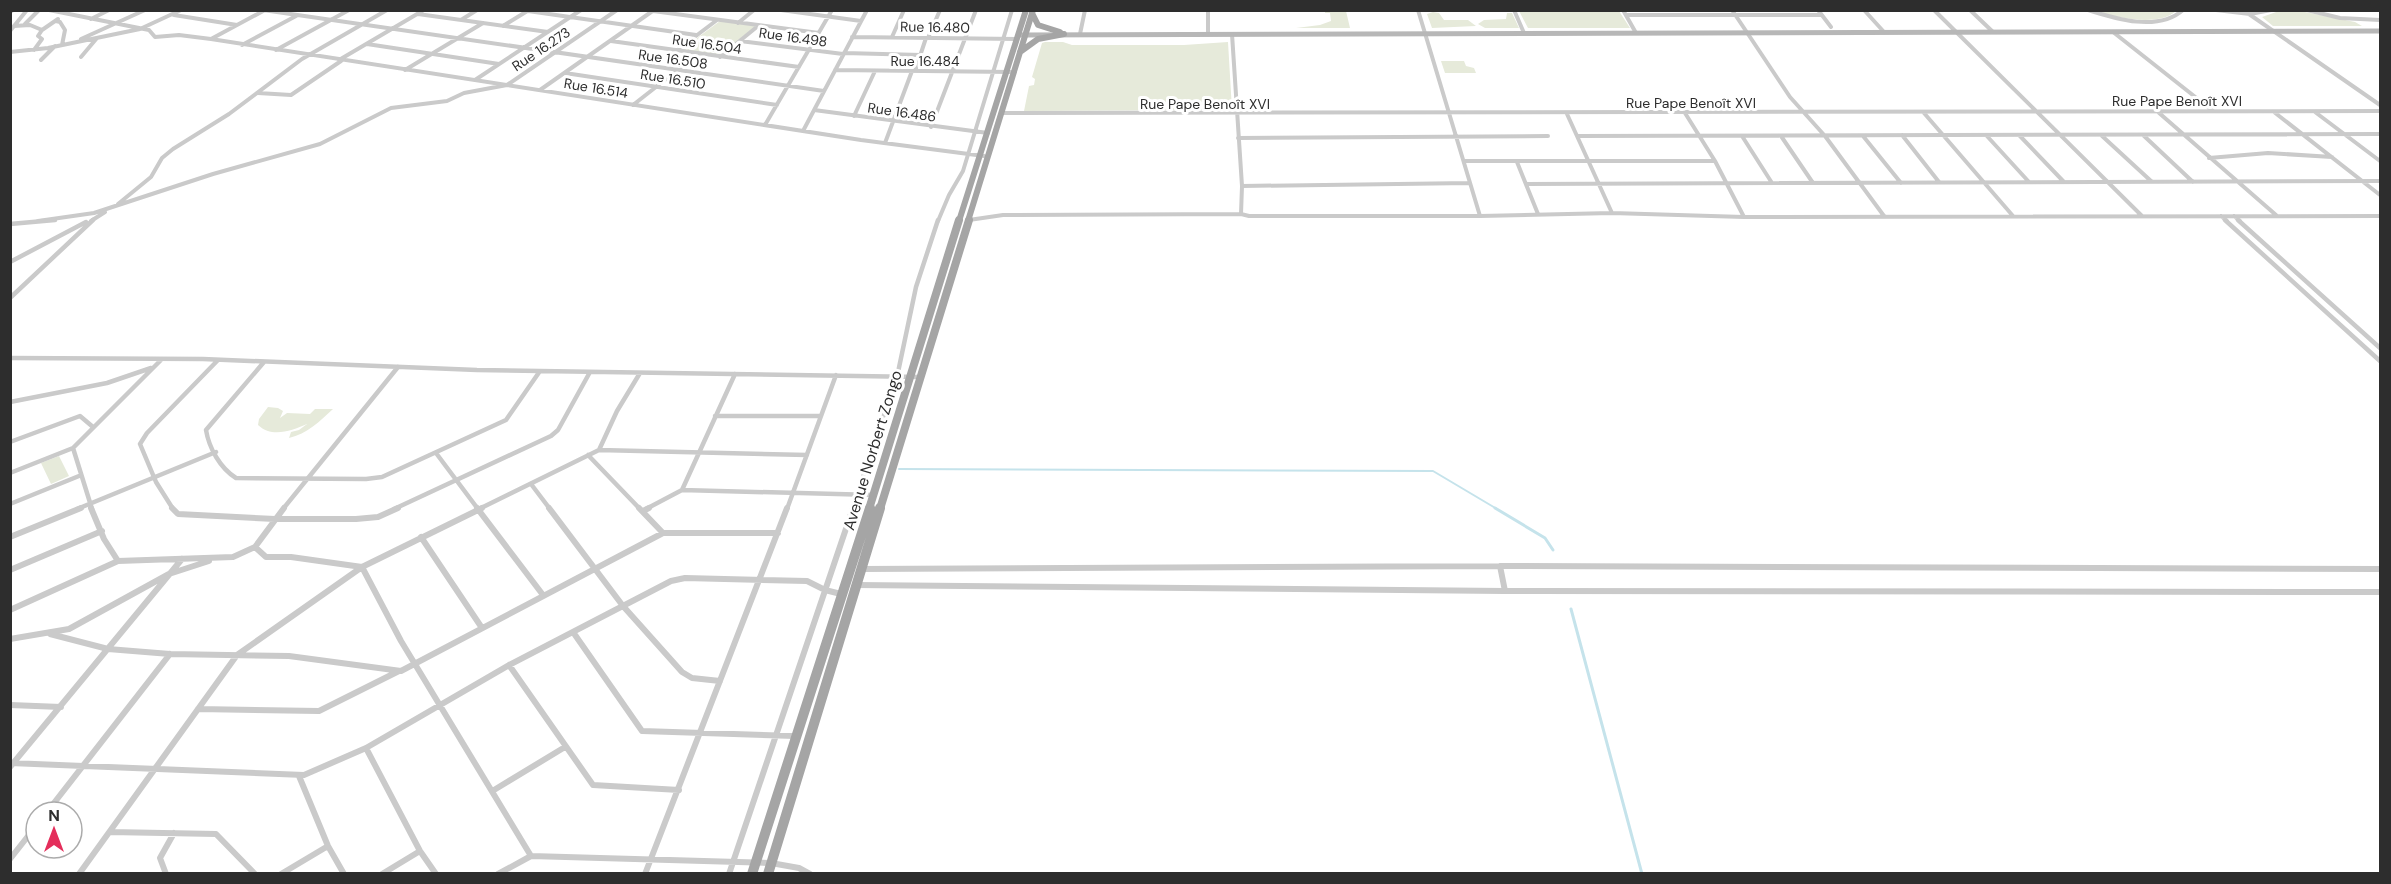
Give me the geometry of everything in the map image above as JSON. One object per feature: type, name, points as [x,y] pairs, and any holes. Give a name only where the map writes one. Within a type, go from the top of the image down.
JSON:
[{"type":"main road","points":[[1030,11],[1038,25],[1062,33]]},
{"type":"main road","points":[[1030,11],[1021,35],[1062,33],[2380,30]]},
{"type":"main road","points":[[1992,31],[2272,30]]},
{"type":"main road","points":[[1208,33],[1423,32]]},
{"type":"main road","points":[[1020,52],[1038,39],[1062,33]]},
{"type":"main road","name":"Avenue Norbert Zongo","points":[[752,873],[903,399],[915,377],[969,220],[985,156],[988,133],[1020,52],[1021,35]]},
{"type":"main road","name":"Avenue Norbert Zongo","points":[[768,873],[857,585],[961,212],[1001,113],[1021,35]]},
{"type":"street","points":[[10,32],[20,16],[27,10]]},
{"type":"street","points":[[26,24],[39,10]]},
{"type":"street","name":"Rue 16.514","points":[[49,10],[152,31],[155,37],[179,35],[211,39],[308,56],[803,131],[985,156]]},
{"type":"street","points":[[90,19],[108,10]]},
{"type":"street","points":[[70,44],[145,10]]},
{"type":"street","points":[[10,53],[70,44],[141,29],[181,10]]},
{"type":"street","points":[[275,50],[349,10]]},
{"type":"street","points":[[10,298],[86,225],[151,177],[167,153],[229,114],[308,56],[387,10]]},
{"type":"street","points":[[256,93],[292,94],[340,60],[424,10]]},
{"type":"street","points":[[461,20],[477,10]]},
{"type":"street","points":[[475,80],[581,10]]},
{"type":"street","name":"Rue 16.273","points":[[507,85],[617,10]]},
{"type":"street","points":[[738,23],[754,10]]},
{"type":"street","points":[[782,10],[861,21]]},
{"type":"street","points":[[765,124],[832,10]]},
{"type":"street","points":[[803,131],[867,10]]},
{"type":"street","points":[[892,37],[904,10]]},
{"type":"street","points":[[885,143],[940,10]]},
{"type":"street","points":[[931,127],[976,10]]},
{"type":"street","points":[[729,873],[890,399],[897,377],[908,315],[948,196],[960,180],[1012,10]]},
{"type":"street","points":[[1080,33],[1085,10]]},
{"type":"street","points":[[1208,10],[1208,33]]},
{"type":"street","points":[[1418,10],[1480,216]]},
{"type":"street","points":[[1514,10],[1524,32]]},
{"type":"street","points":[[1623,10],[1635,32]]},
{"type":"street","points":[[1732,10],[1790,97],[1807,113],[1884,216]]},
{"type":"street","points":[[1864,10],[1883,31]]},
{"type":"street","points":[[1934,10],[2142,216]]},
{"type":"street","points":[[1970,10],[1992,31]]},
{"type":"street","points":[[2088,10],[2110,17],[2146,21],[2169,20],[2183,10]]},
{"type":"street","points":[[2216,10],[2248,13],[2271,10]]},
{"type":"street","points":[[2230,10],[2248,13],[2380,105]]},
{"type":"street","points":[[2248,13],[2258,10]]},
{"type":"street","points":[[2307,10],[2340,18],[2380,20]]},
{"type":"street","points":[[211,39],[264,11],[363,24]]},
{"type":"street","points":[[503,26],[528,11],[696,35]]},
{"type":"street","points":[[540,90],[653,11],[819,33]]},
{"type":"street","points":[[1626,15],[1819,13],[1831,27]]},
{"type":"street","points":[[34,50],[42,38],[39,36],[42,30],[64,14]]},
{"type":"street","points":[[418,14],[548,32]]},
{"type":"street","points":[[172,15],[237,25]]},
{"type":"street","points":[[242,45],[297,15]]},
{"type":"street","points":[[676,51],[717,20]]},
{"type":"street","points":[[56,21],[65,27],[66,35],[62,45]]},
{"type":"street","points":[[405,70],[483,23]]},
{"type":"street","points":[[14,26],[26,24],[42,30]]},
{"type":"street","name":"Rue 16.508","points":[[363,24],[824,91]]},
{"type":"street","points":[[720,57],[758,26]]},
{"type":"street","points":[[2113,32],[2214,112]]},
{"type":"street","points":[[1232,34],[1242,186],[1241,214]]},
{"type":"street","name":"Rue 16.480","points":[[852,37],[1003,39],[1021,35]]},
{"type":"street","points":[[81,57],[97,38]]},
{"type":"street","name":"Rue 16.498","points":[[740,40],[843,54]]},
{"type":"street","name":"Rue 16.504","points":[[611,41],[799,67]]},
{"type":"street","points":[[367,44],[500,64]]},
{"type":"street","points":[[41,60],[55,46]]},
{"type":"street","points":[[633,105],[698,54]]},
{"type":"street","points":[[843,54],[921,55]]},
{"type":"street","name":"Rue 16.484","points":[[835,70],[1011,72]]},
{"type":"street","points":[[854,116],[875,71]]},
{"type":"street","name":"Rue 16.510","points":[[565,73],[777,105]]},
{"type":"street","points":[[10,224],[76,218],[213,174],[320,144],[391,108],[447,101],[464,93],[507,85]]},
{"type":"street","name":"Rue 16.486","points":[[814,110],[988,133]]},
{"type":"street","points":[[2272,111],[2380,195]]},
{"type":"street","points":[[2314,111],[2380,161]]},
{"type":"street","name":"Rue Pape Benoît XVI","points":[[1001,113],[1236,115],[2380,111]]},
{"type":"street","points":[[2158,112],[2277,216]]},
{"type":"street","points":[[1685,113],[1715,161],[1744,217]]},
{"type":"street","points":[[1924,113],[2013,216]]},
{"type":"street","points":[[1567,114],[1612,213]]},
{"type":"street","points":[[1578,136],[2380,134]]},
{"type":"street","points":[[1902,135],[1939,182]]},
{"type":"street","points":[[1986,135],[2029,182]]},
{"type":"street","points":[[2019,135],[2064,182]]},
{"type":"street","points":[[2101,135],[2151,182]]},
{"type":"street","points":[[2143,135],[2193,182]]},
{"type":"street","points":[[1238,138],[1548,136]]},
{"type":"street","points":[[1742,136],[1772,183]]},
{"type":"street","points":[[1781,136],[1813,183]]},
{"type":"street","points":[[1863,136],[1901,183]]},
{"type":"street","points":[[2209,158],[2268,153],[2332,157]]},
{"type":"street","points":[[1464,161],[1715,161]]},
{"type":"street","points":[[1517,162],[1538,214]]},
{"type":"street","points":[[1526,184],[2380,181]]},
{"type":"street","points":[[1242,186],[1470,183]]},
{"type":"street","points":[[10,262],[103,213]]},
{"type":"street","points":[[969,220],[1003,215],[1241,214],[1249,216],[1480,216],[1612,213],[1744,217],[2380,216]]},
{"type":"street","points":[[2221,216],[2380,361]]},
{"type":"street","points":[[2234,216],[2380,348]]},
{"type":"street","points":[[10,364],[13,358],[218,360],[398,368],[915,377]]},
{"type":"street","points":[[10,473],[73,448],[161,360]]},
{"type":"street","points":[[218,360],[141,441],[140,446],[155,478],[178,514],[275,519],[372,518],[551,436],[558,430],[590,372]]},
{"type":"street","points":[[264,363],[207,428],[206,433],[216,452],[230,475],[236,478],[378,478],[509,419],[540,371]]},
{"type":"street","points":[[10,402],[106,383],[153,368]]},
{"type":"street","points":[[10,610],[118,561],[233,557],[255,547],[275,519],[398,368]]},
{"type":"street","points":[[599,450],[617,411],[640,373]]},
{"type":"street","points":[[682,490],[735,374]]},
{"type":"street","points":[[645,873],[778,533],[836,375]]},
{"type":"street","points":[[890,399],[903,399]]},
{"type":"street","points":[[10,442],[80,416],[93,427]]},
{"type":"street","points":[[715,416],[820,416]]},
{"type":"street","points":[[73,448],[79,476],[102,531],[118,561]]},
{"type":"street","points":[[79,873],[237,655],[266,632],[362,567],[599,450],[807,455]]},
{"type":"street","points":[[10,537],[216,452]]},
{"type":"street","points":[[436,453],[543,595]]},
{"type":"street","points":[[588,456],[663,533]]},
{"type":"street","points":[[10,504],[79,476]]},
{"type":"street","points":[[531,484],[597,568],[623,606],[682,672],[692,678],[720,681]]},
{"type":"street","points":[[643,511],[682,490],[874,495]]},
{"type":"street","points":[[10,570],[102,531]]},
{"type":"street","points":[[198,709],[319,711],[401,671],[663,533],[778,533]]},
{"type":"street","points":[[422,537],[482,627]]},
{"type":"street","points":[[255,547],[266,557],[291,557],[362,567]]},
{"type":"street","points":[[10,639],[50,634],[86,621],[169,574],[216,558]]},
{"type":"street","points":[[12,764],[182,559]]},
{"type":"street","points":[[362,567],[385,615],[439,706],[494,790],[531,856]]},
{"type":"street","points":[[1500,567],[1505,591]]},
{"type":"street","points":[[849,569],[2380,568]]},
{"type":"street","points":[[12,764],[155,768],[298,776],[366,748],[509,665],[680,579],[807,581],[825,590],[857,585],[1505,591],[2380,592]]},
{"type":"street","points":[[573,632],[639,729],[648,732],[795,736]]},
{"type":"street","points":[[50,634],[108,649],[170,654],[289,656],[401,671]]},
{"type":"street","points":[[56,800],[170,654]]},
{"type":"street","points":[[509,665],[593,786],[678,790]]},
{"type":"street","points":[[10,705],[61,707]]},
{"type":"street","points":[[494,790],[565,747]]},
{"type":"street","points":[[366,748],[420,851],[436,873]]},
{"type":"street","points":[[298,776],[328,846],[344,873]]},
{"type":"street","points":[[110,832],[216,834],[255,873]]},
{"type":"street","points":[[166,873],[160,858],[174,833]]},
{"type":"street","points":[[10,859],[24,841]]},
{"type":"street","points":[[281,873],[328,846]]},
{"type":"street","points":[[382,873],[420,851]]},
{"type":"street","points":[[498,873],[531,856],[650,861],[756,862],[799,868],[810,873]]},
{"type":"green space","points":[[1325,11],[1346,11],[1350,28],[1296,28],[1331,21],[1330,13],[1325,13]]},
{"type":"green space","points":[[1519,11],[1619,11],[1630,28],[1528,28]]},
{"type":"green space","points":[[2097,11],[2176,11],[2159,19],[2138,20]]},
{"type":"green space","points":[[2279,11],[2300,11],[2355,22],[2362,26],[2273,26],[2262,17]]},
{"type":"green space","points":[[1439,13],[1444,20],[1468,20],[1476,26],[1432,28],[1427,14]]},
{"type":"green space","points":[[1507,13],[1512,13],[1519,28],[1485,28],[1478,24],[1484,20],[1506,19]]},
{"type":"green space","points":[[720,21],[756,26],[718,56],[681,50]]},
{"type":"green space","points":[[1063,42],[1072,45],[1184,45],[1228,42],[1232,110],[1024,111],[1029,86],[1034,85],[1035,79],[1032,77],[1042,43]]},
{"type":"green space","points":[[1441,61],[1464,61],[1466,66],[1474,68],[1476,73],[1445,73]]},
{"type":"green space","points":[[268,407],[283,411],[280,418],[287,413],[310,414],[315,409],[333,409],[307,430],[289,438],[291,432],[307,424],[282,432],[263,429],[258,425],[259,419]]},
{"type":"green space","points":[[59,456],[69,476],[51,484],[41,463]]},
{"type":"waterway","points":[[899,469],[1433,471],[1497,509]]},
{"type":"waterway","points":[[1495,508],[1545,538],[1553,550]]},
{"type":"waterway","points":[[1571,609],[1642,874]]}]
